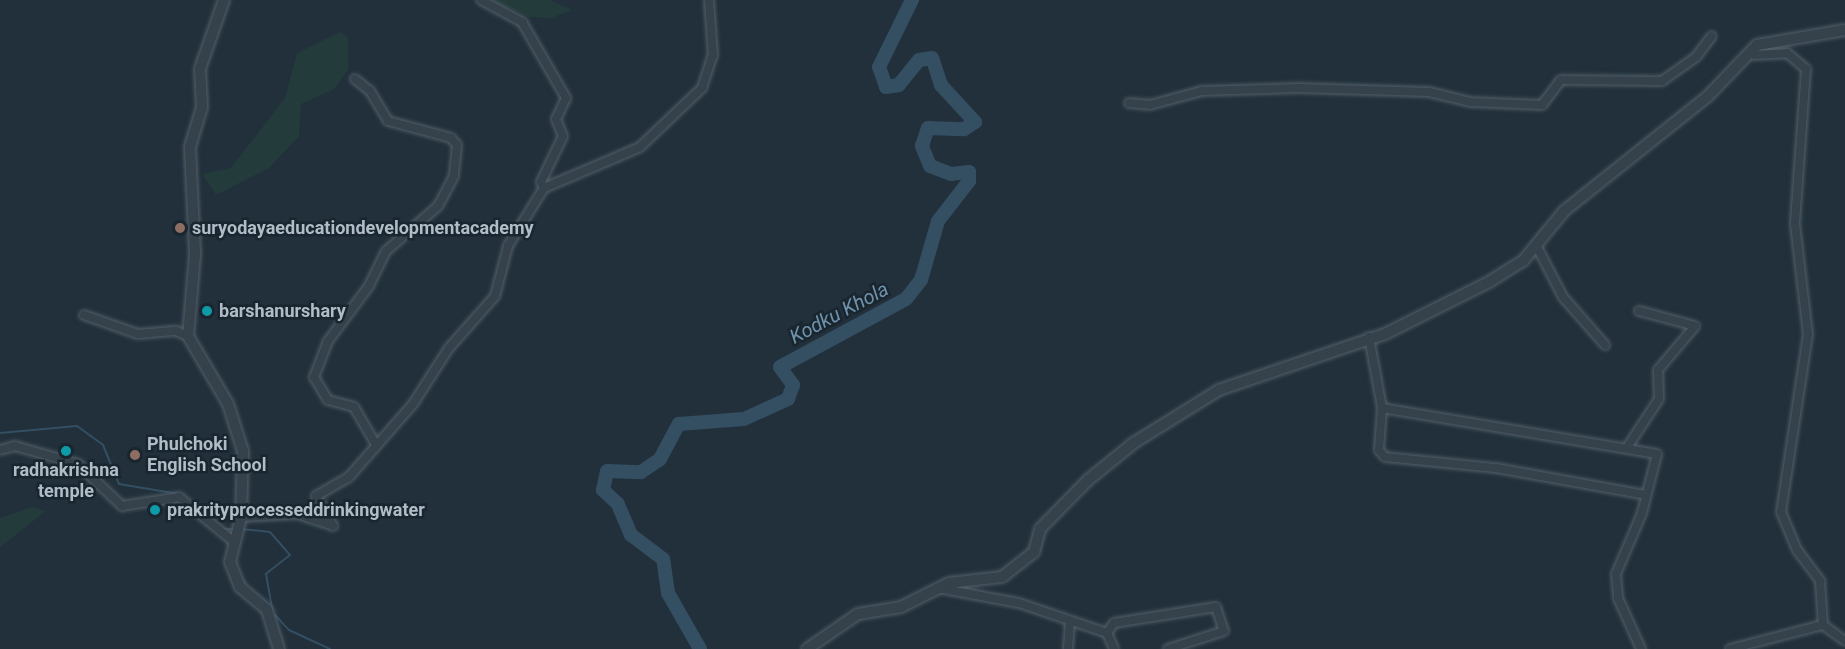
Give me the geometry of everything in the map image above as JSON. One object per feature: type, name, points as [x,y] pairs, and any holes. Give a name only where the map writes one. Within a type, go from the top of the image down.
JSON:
[{"type":"street","points":[[224,0],[200,69],[202,107],[190,147],[195,255],[188,336],[228,404],[243,451],[237,531],[230,562],[240,587],[267,610],[279,649]]},
{"type":"street","points":[[481,0],[522,22],[566,98],[556,119],[563,136],[541,182],[544,188]]},
{"type":"street","points":[[0,450],[15,446],[78,464],[123,506],[179,497],[237,531],[297,514],[328,529],[333,520],[316,496],[349,477],[375,443],[413,405],[449,348],[495,296],[508,246],[544,188],[640,147],[702,88],[713,55],[709,0]]},
{"type":"street","points":[[807,649],[858,614],[901,607],[938,588],[1002,577],[1034,552],[1040,529],[1088,480],[1135,442],[1219,390],[1369,338],[1489,282],[1523,261],[1564,211],[1754,54],[1757,45],[1845,30]]},
{"type":"street","points":[[1129,103],[1150,105],[1202,91],[1299,88],[1430,92],[1470,102],[1542,105],[1561,80],[1662,81],[1696,57],[1712,36]]},
{"type":"street","points":[[1754,54],[1787,53],[1800,58],[1806,69],[1795,224],[1808,334],[1781,512],[1797,550],[1820,580],[1823,625]]},
{"type":"street","points":[[355,79],[370,91],[388,121],[451,138],[457,145],[454,176],[438,206],[386,251],[369,286],[328,340],[314,377],[328,400],[354,407],[375,443]]},
{"type":"street","points":[[1536,245],[1563,297],[1605,345]]},
{"type":"street","points":[[1628,446],[1659,399],[1658,370],[1695,326],[1639,310]]},
{"type":"street","points":[[84,315],[138,333],[176,331],[188,336]]},
{"type":"street","points":[[1369,338],[1382,408],[1379,450],[1385,456],[1496,468],[1646,495]]},
{"type":"street","points":[[1382,408],[1628,446],[1657,454],[1646,495],[1616,574],[1618,598],[1641,649]]},
{"type":"street","points":[[938,588],[1003,597],[1107,633],[1114,649]]},
{"type":"street","points":[[1107,633],[1114,623],[1216,607],[1224,632],[1168,649]]},
{"type":"street","points":[[1068,649],[1070,621]]},
{"type":"street","points":[[1823,625],[1845,641]]},
{"type":"street","points":[[1730,649],[1823,625]]},
{"type":"green space","points":[[490,0],[550,0],[572,10],[551,18],[529,17]]},
{"type":"green space","points":[[340,32],[348,37],[348,70],[334,89],[301,104],[299,136],[269,168],[216,195],[202,174],[231,168],[285,98],[297,53]]},
{"type":"green space","points":[[32,507],[46,511],[0,547],[0,518]]},
{"type":"waterway","name":"Kodku Khola","points":[[700,649],[668,593],[663,559],[631,535],[618,504],[603,490],[607,471],[641,472],[660,459],[679,424],[744,419],[788,399],[793,385],[780,367],[906,299],[921,280],[938,221],[969,181],[969,172],[951,174],[930,166],[922,146],[928,128],[964,129],[975,122],[941,85],[932,58],[919,60],[899,85],[886,87],[879,67],[912,0]]},
{"type":"waterway","points":[[0,433],[77,426],[103,445],[119,484],[179,494]]},
{"type":"waterway","points":[[224,529],[235,529]]},
{"type":"waterway","points":[[241,529],[270,532],[290,555],[266,574],[272,609]]},
{"type":"waterway","points":[[274,614],[289,630],[330,649]]},
{"type":"place","name":"suryodayaeducationdevelopmentacademy","points":[[180,228]]},
{"type":"place","name":"barshanurshary","points":[[207,311]]},
{"type":"place","name":"radhakrishna temple","points":[[66,451]]},
{"type":"place","name":"Phulchoki English School","points":[[135,455]]},
{"type":"place","name":"prakrityprocesseddrinkingwater","points":[[155,510]]}]
